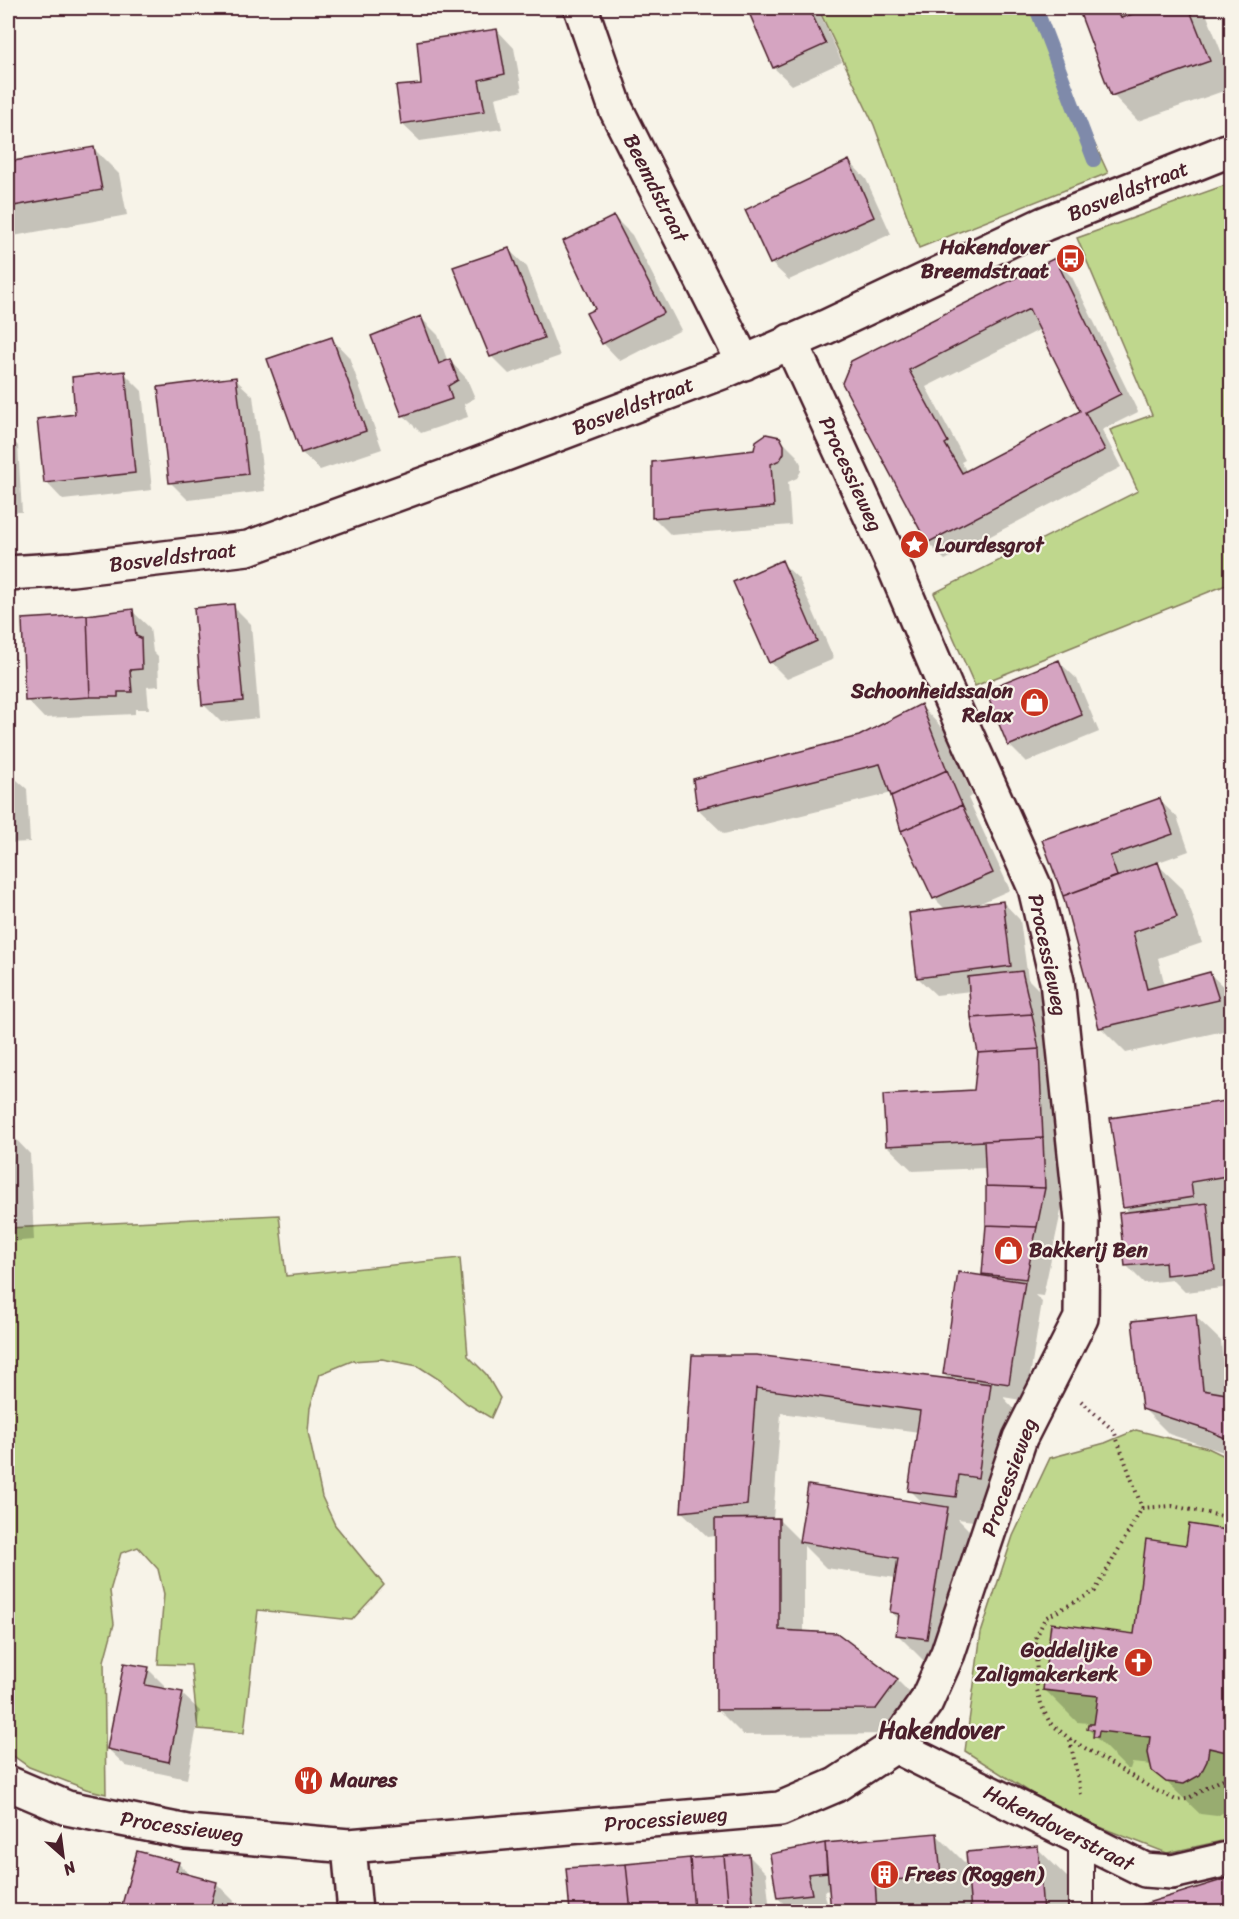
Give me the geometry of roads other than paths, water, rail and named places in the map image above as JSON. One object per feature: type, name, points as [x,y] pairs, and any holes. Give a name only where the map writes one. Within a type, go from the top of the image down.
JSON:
[{"type":"street","name":"Beemdstraat","points":[[581,8],[616,109],[744,363]]},
{"type":"street","name":"Bosveldstraat","points":[[8,573],[72,569],[248,548],[455,473],[744,363],[826,327],[1044,224],[1232,149]]},
{"type":"street","name":"Processieweg","points":[[8,1783],[67,1808],[187,1832],[349,1846],[780,1809],[836,1785],[895,1746],[926,1702],[943,1663],[1020,1438],[1081,1318],[1082,1220],[1057,981],[1035,888],[896,571],[790,341]]},
{"type":"street","name":"Hakendoverstraat","points":[[895,1746],[1144,1870],[1172,1872],[1232,1858]]},
{"type":"street","points":[[349,1846],[355,1911]]},
{"type":"lane","points":[[1081,1839],[1081,1911]]},
{"type":"waterway","points":[[1036,8],[1094,160]]},
{"type":"place","name":"Hakendover Breemdstraat","points":[[1070,259]]},
{"type":"place","name":"Lourdesgrot","points":[[914,545]]},
{"type":"place","name":"Schoonheidssalon Relax","points":[[1034,703]]},
{"type":"place","name":"Bakkerij Ben","points":[[1008,1250]]},
{"type":"place","name":"Goddelijke Zaligmakerkerk","points":[[1139,1662]]},
{"type":"place","name":"Maures","points":[[309,1780]]},
{"type":"place","name":"Frees (Roggen)","points":[[884,1874]]},
{"type":"district","name":"Hakendover","points":[[941,1730]]}]
